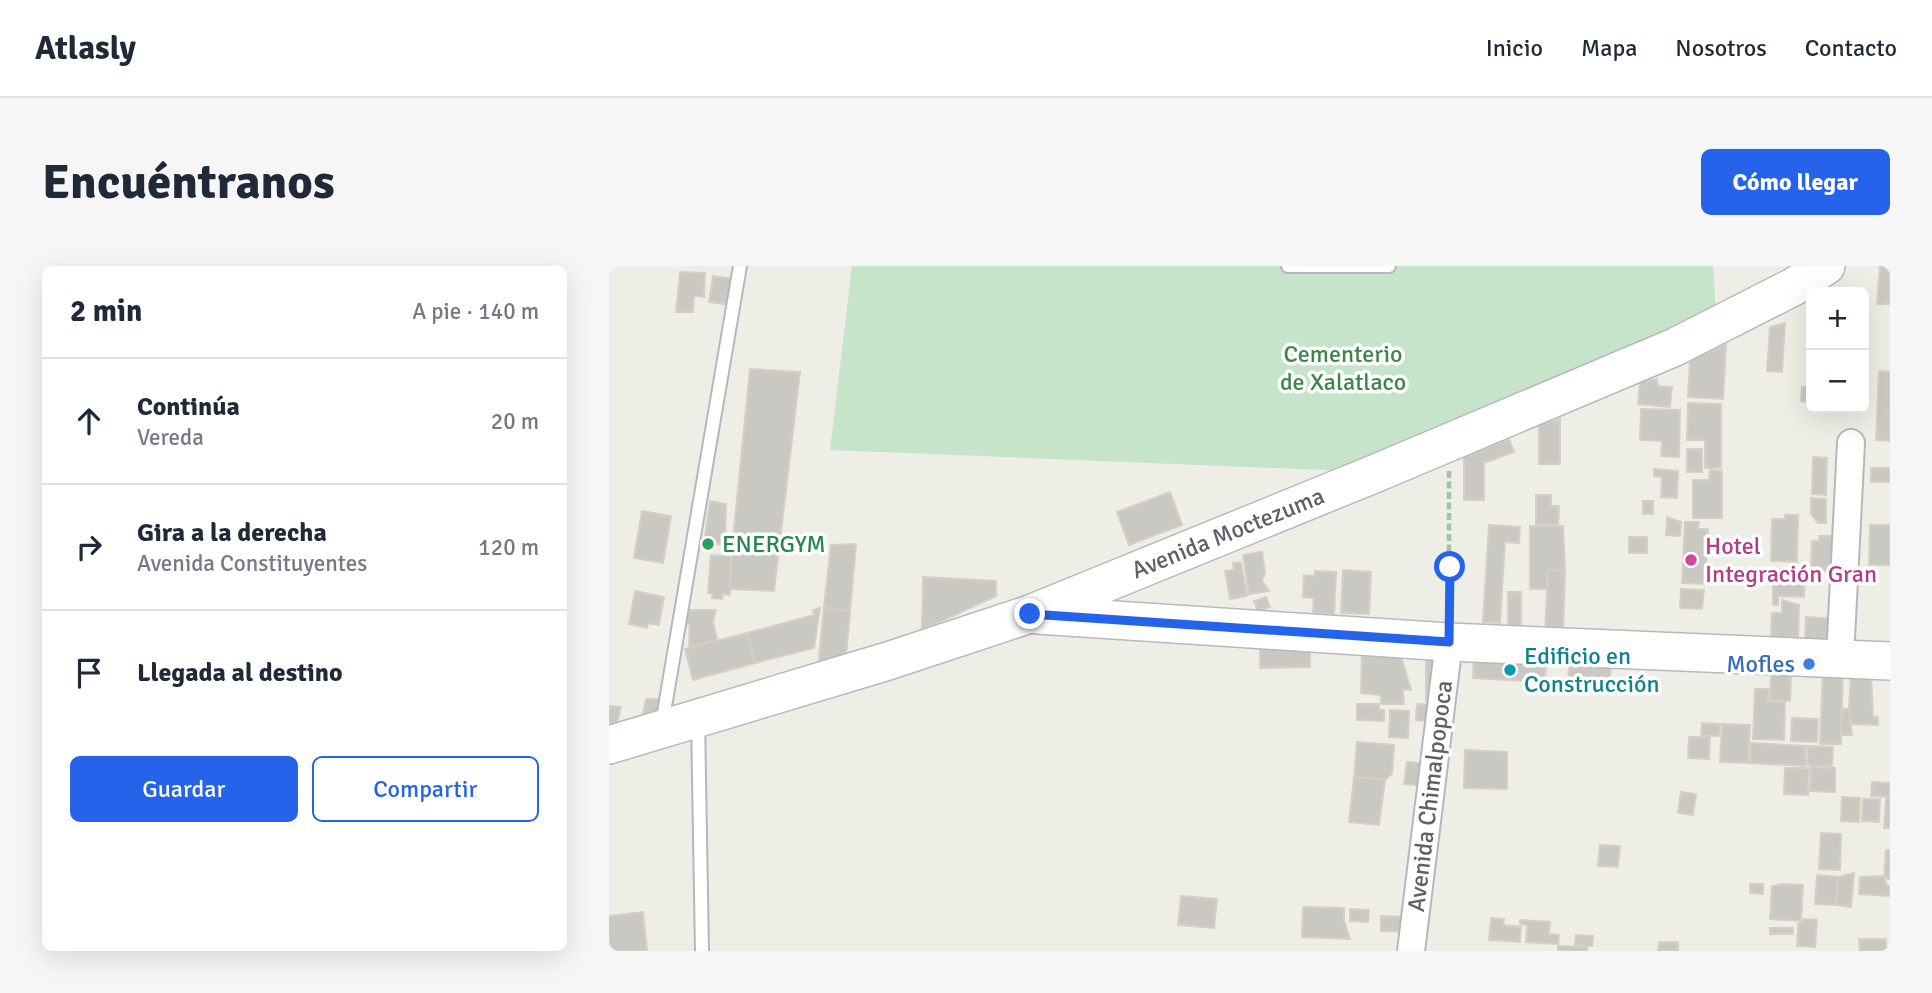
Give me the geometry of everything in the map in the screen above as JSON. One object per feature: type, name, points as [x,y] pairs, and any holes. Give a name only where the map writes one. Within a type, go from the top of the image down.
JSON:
[{"type":"main road","name":"Avenida Moctezuma","points":[[609,745],[661,732],[1030,614],[1675,347],[1758,305],[1826,266]]},
{"type":"main road","points":[[1030,614],[1449,642],[1890,661]]},
{"type":"street","points":[[1840,658],[1851,443]]},
{"type":"street","name":"Avenida Chimalpopoca","points":[[1411,951],[1449,642]]},
{"type":"lane","points":[[661,732],[740,266]]},
{"type":"lane","points":[[1288,266],[1389,266]]},
{"type":"lane","points":[[698,720],[702,951]]},
{"type":"path","points":[[1448,442],[1449,642]]},
{"type":"green space","name":"Cementerio de Xalatlaco","points":[[852,266],[1713,266],[1716,310],[1373,472],[830,450]]},
{"type":"building","points":[[1880,266],[1890,266],[1890,304],[1877,304]]},
{"type":"building","points":[[680,272],[705,273],[704,297],[694,296],[693,312],[676,312]]},
{"type":"building","points":[[713,276],[734,279],[730,305],[709,302]]},
{"type":"building","points":[[1785,323],[1782,372],[1767,371],[1770,327]]},
{"type":"building","points":[[1726,345],[1723,399],[1688,397],[1690,360]]},
{"type":"building","points":[[750,369],[800,372],[774,591],[728,589]]},
{"type":"building","points":[[1879,371],[1890,372],[1890,441],[1876,440]]},
{"type":"building","points":[[1657,379],[1658,386],[1672,387],[1670,407],[1638,404],[1640,382]]},
{"type":"building","points":[[1802,387],[1806,387],[1806,402],[1801,401]]},
{"type":"building","points":[[1688,403],[1721,404],[1721,468],[1705,468],[1705,440],[1687,440]]},
{"type":"building","points":[[1641,409],[1680,410],[1679,457],[1661,456],[1662,441],[1640,440]]},
{"type":"building","points":[[1560,419],[1560,464],[1539,464],[1539,425]]},
{"type":"building","points":[[1509,439],[1514,452],[1484,463],[1484,500],[1464,500],[1464,456]]},
{"type":"building","points":[[1687,449],[1702,449],[1702,472],[1687,472]]},
{"type":"building","points":[[1813,457],[1827,458],[1826,495],[1812,494]]},
{"type":"building","points":[[1871,468],[1890,468],[1890,482],[1871,482]]},
{"type":"building","points":[[1654,469],[1678,471],[1677,498],[1661,497],[1662,477],[1654,476]]},
{"type":"building","points":[[1710,470],[1722,471],[1722,518],[1693,518],[1693,480],[1709,480]]},
{"type":"building","points":[[1170,492],[1182,525],[1129,545],[1117,512]]},
{"type":"building","points":[[1536,495],[1551,495],[1551,506],[1559,506],[1558,525],[1536,524]]},
{"type":"building","points":[[1811,498],[1826,499],[1826,523],[1818,523],[1811,514]]},
{"type":"building","points":[[710,501],[726,504],[725,545],[704,543]]},
{"type":"building","points":[[1643,501],[1653,501],[1653,514],[1643,514]]},
{"type":"building","points":[[642,511],[671,516],[663,563],[634,558]]},
{"type":"building","points":[[1785,515],[1798,515],[1797,562],[1771,561],[1772,519],[1785,519]]},
{"type":"building","points":[[1667,517],[1681,522],[1680,536],[1666,535]]},
{"type":"building","points":[[1685,522],[1699,522],[1698,529],[1708,529],[1705,584],[1682,583]]},
{"type":"building","points":[[1489,525],[1520,527],[1519,543],[1505,542],[1500,623],[1483,622]]},
{"type":"building","points":[[1870,525],[1890,525],[1890,565],[1869,565]]},
{"type":"building","points":[[1530,526],[1563,526],[1565,571],[1548,570],[1547,589],[1530,589]]},
{"type":"building","points":[[1819,536],[1837,536],[1842,572],[1811,572],[1812,541],[1819,541]]},
{"type":"building","points":[[1629,537],[1647,537],[1647,553],[1629,553]]},
{"type":"building","points":[[856,544],[850,612],[824,607],[831,545]]},
{"type":"building","points":[[1262,552],[1265,572],[1262,581],[1269,591],[1249,594],[1243,555]]},
{"type":"building","points":[[711,555],[731,556],[730,595],[723,594],[722,599],[712,598],[713,594],[708,593]]},
{"type":"building","points":[[1241,562],[1247,596],[1230,599],[1225,571],[1234,570],[1233,563]]},
{"type":"building","points":[[1343,570],[1371,572],[1369,614],[1341,613]]},
{"type":"building","points":[[1548,570],[1565,571],[1563,634],[1545,634]]},
{"type":"building","points":[[1315,571],[1336,572],[1334,614],[1313,613],[1314,598],[1303,597],[1304,575],[1315,576]]},
{"type":"building","points":[[1773,571],[1805,572],[1804,597],[1778,596],[1778,605],[1773,605]]},
{"type":"building","points":[[923,577],[996,581],[996,596],[922,630]]},
{"type":"building","points":[[1681,589],[1704,590],[1702,609],[1680,608]]},
{"type":"building","points":[[635,591],[664,597],[659,625],[648,623],[647,628],[629,624]]},
{"type":"building","points":[[1508,592],[1521,592],[1521,627],[1508,626]]},
{"type":"building","points":[[1266,597],[1270,607],[1258,611],[1254,601]]},
{"type":"building","points":[[1782,600],[1799,605],[1798,637],[1771,637],[1772,613],[1782,613]]},
{"type":"building","points":[[824,607],[850,612],[846,656],[818,667]]},
{"type":"building","points":[[820,608],[814,648],[755,663],[747,633],[814,615],[813,610]]},
{"type":"building","points":[[688,610],[716,610],[713,621],[717,640],[689,648],[690,624],[686,624]]},
{"type":"building","points":[[1806,617],[1838,619],[1837,645],[1805,644]]},
{"type":"building","points":[[747,633],[755,663],[693,680],[685,649]]},
{"type":"building","points":[[1310,642],[1310,667],[1260,668],[1260,643]]},
{"type":"building","points":[[1362,648],[1399,650],[1411,690],[1403,689],[1404,704],[1381,704],[1381,695],[1361,693]]},
{"type":"building","points":[[1426,650],[1443,651],[1440,702],[1426,701]]},
{"type":"building","name":"Edificio en Construcción","points":[[1474,659],[1546,662],[1545,682],[1473,678]]},
{"type":"building","name":"Edificio en Construcción","points":[[1569,663],[1611,664],[1610,688],[1568,686]]},
{"type":"building","points":[[1771,670],[1791,671],[1790,701],[1770,700]]},
{"type":"building","points":[[1823,670],[1843,671],[1841,744],[1820,744]]},
{"type":"building","points":[[1851,672],[1871,674],[1873,717],[1878,717],[1878,725],[1848,724]]},
{"type":"building","points":[[1755,689],[1769,689],[1768,702],[1785,702],[1784,740],[1753,739]]},
{"type":"building","points":[[646,699],[658,699],[657,712],[643,713]]},
{"type":"building","points":[[1357,704],[1379,704],[1379,710],[1384,710],[1384,721],[1357,720]]},
{"type":"building","points":[[1417,704],[1435,705],[1434,722],[1416,720]]},
{"type":"building","points":[[609,706],[621,707],[617,723],[609,723]]},
{"type":"building","points":[[1842,709],[1849,709],[1852,735],[1841,735]]},
{"type":"building","points":[[1390,710],[1409,711],[1408,738],[1389,737]]},
{"type":"building","points":[[1792,718],[1818,719],[1817,742],[1791,741]]},
{"type":"building","points":[[1702,723],[1720,724],[1719,736],[1701,735]]},
{"type":"building","points":[[1722,724],[1750,725],[1748,763],[1720,762]]},
{"type":"building","points":[[1689,737],[1710,737],[1709,759],[1688,758]]},
{"type":"building","points":[[1357,742],[1394,745],[1392,774],[1385,780],[1354,777]]},
{"type":"building","points":[[1751,743],[1806,746],[1805,766],[1750,763]]},
{"type":"building","points":[[1808,746],[1833,747],[1832,766],[1807,765]]},
{"type":"building","points":[[1465,750],[1507,752],[1507,789],[1464,788]]},
{"type":"building","points":[[1407,762],[1430,764],[1427,786],[1404,784]]},
{"type":"building","points":[[1811,767],[1835,768],[1835,792],[1810,791]]},
{"type":"building","points":[[1785,768],[1809,768],[1808,795],[1784,794]]},
{"type":"building","points":[[1354,777],[1385,780],[1379,825],[1349,822]]},
{"type":"building","points":[[1872,782],[1890,783],[1890,797],[1871,796]]},
{"type":"building","points":[[1681,792],[1696,794],[1693,815],[1678,813]]},
{"type":"building","points":[[1842,797],[1860,798],[1859,822],[1841,821]]},
{"type":"building","points":[[1863,799],[1880,799],[1879,822],[1862,821]]},
{"type":"building","points":[[1886,799],[1890,799],[1890,828],[1884,828]]},
{"type":"building","points":[[1821,833],[1841,834],[1840,870],[1819,869]]},
{"type":"building","points":[[1600,845],[1620,846],[1618,867],[1598,866]]},
{"type":"building","points":[[1886,850],[1890,850],[1890,879],[1884,878]]},
{"type":"building","points":[[1854,873],[1851,907],[1836,905],[1838,877]]},
{"type":"building","points":[[1817,875],[1838,877],[1836,905],[1815,904]]},
{"type":"building","points":[[1884,876],[1887,886],[1890,886],[1890,896],[1859,894],[1860,877]]},
{"type":"building","points":[[1750,884],[1763,884],[1763,894],[1750,893]]},
{"type":"building","points":[[1803,885],[1801,921],[1770,919],[1772,886]]},
{"type":"building","points":[[1181,896],[1217,899],[1214,928],[1178,925]]},
{"type":"building","points":[[1303,907],[1344,908],[1344,921],[1350,939],[1302,937]]},
{"type":"building","points":[[1350,909],[1369,910],[1368,922],[1350,921]]},
{"type":"building","points":[[643,912],[647,951],[609,951],[609,916]]},
{"type":"building","points":[[1381,916],[1409,917],[1408,932],[1381,931]]},
{"type":"building","points":[[1491,918],[1504,919],[1503,925],[1521,927],[1520,942],[1489,940]]},
{"type":"building","points":[[1804,919],[1817,920],[1815,947],[1797,946],[1798,924]]},
{"type":"building","points":[[1520,920],[1550,922],[1549,934],[1559,935],[1558,944],[1526,942],[1527,925],[1520,924]]},
{"type":"building","points":[[1770,928],[1793,928],[1793,934],[1770,934]]},
{"type":"building","points":[[1576,935],[1593,936],[1592,946],[1575,945]]},
{"type":"building","points":[[1859,939],[1886,939],[1886,951],[1860,951]]},
{"type":"building","points":[[1659,942],[1678,942],[1678,951],[1658,951]]},
{"type":"building","points":[[1558,946],[1587,947],[1587,951],[1558,951]]},
{"type":"place","name":"ENERGYM","points":[[708,544]]},
{"type":"place","name":"Hotel Integración Gran","points":[[1691,560]]},
{"type":"place","name":"Mofles","points":[[1809,664]]},
{"type":"place","name":"Edificio en Construcción","points":[[1510,670]]},
{"type":"route","points":[[1030,614],[1449,642],[1450,567]]}]
